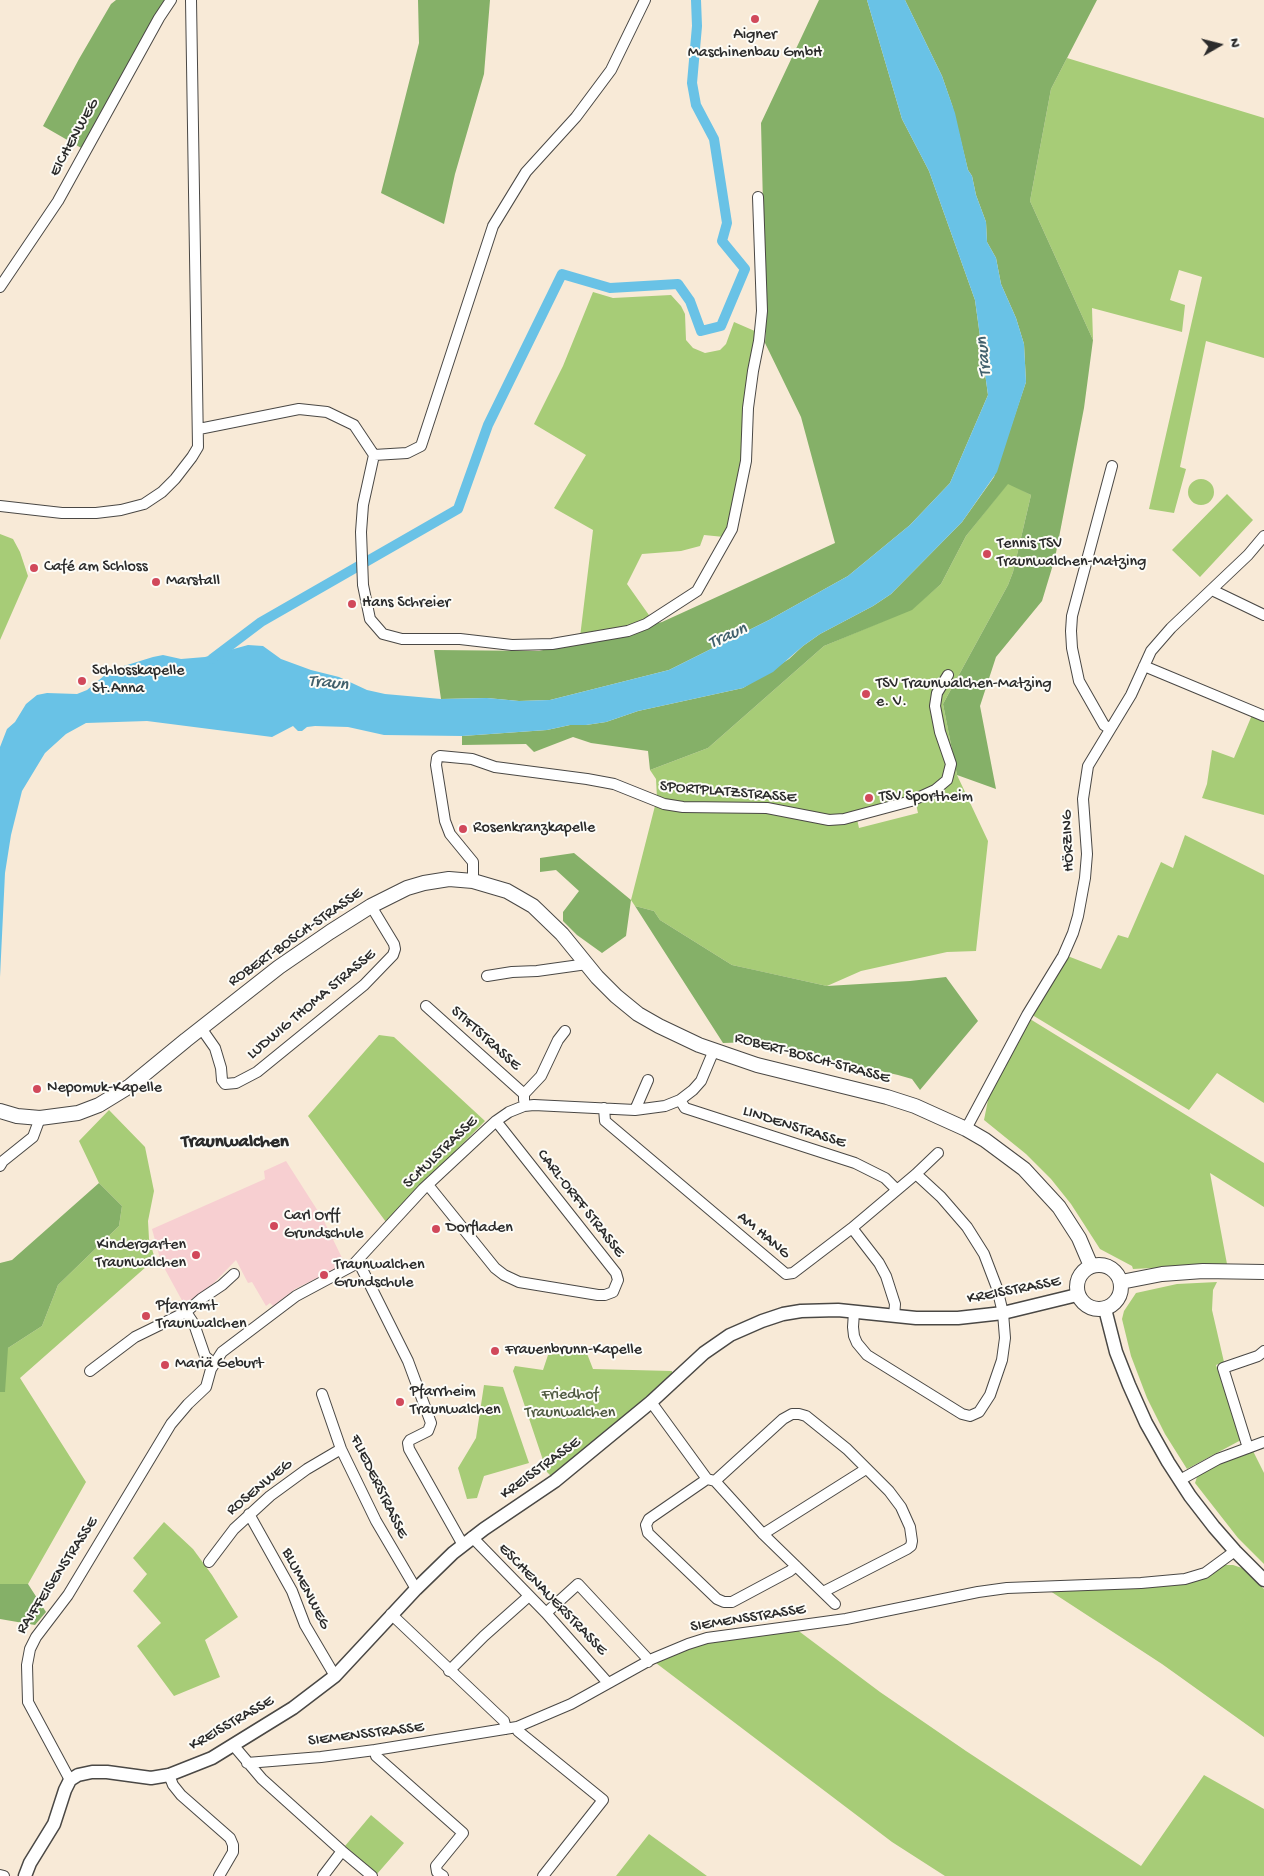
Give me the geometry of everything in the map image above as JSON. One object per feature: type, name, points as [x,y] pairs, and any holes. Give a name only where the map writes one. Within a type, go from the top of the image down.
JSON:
[{"type":"main road","name":"ROBERT-BOSCH-STRASSE","points":[[0,1111],[17,1116],[40,1118],[78,1113],[99,1105],[117,1095],[286,962],[371,906],[407,888],[424,883],[449,880],[472,881],[507,891],[533,906],[562,934],[608,988],[638,1014],[672,1033],[714,1050],[789,1074],[887,1096],[934,1113],[966,1129],[1006,1154],[1044,1189],[1071,1224],[1087,1253],[1091,1266]]},
{"type":"main road","points":[[1104,1265],[1110,1267],[1121,1282],[1120,1296],[1111,1306],[1105,1309],[1092,1309],[1086,1306],[1077,1295],[1077,1281],[1085,1269],[1091,1266],[1104,1265]]},
{"type":"main road","points":[[1121,1282],[1162,1274],[1203,1271],[1264,1272]]},
{"type":"street","name":"EICHENWEG","points":[[0,287],[58,201],[159,18],[171,0]]},
{"type":"street","points":[[0,506],[96,513],[121,510],[144,504],[162,492],[175,479],[198,447],[190,0]]},
{"type":"street","points":[[374,455],[407,453],[421,446],[494,226],[526,172],[576,117],[611,70],[645,0]]},
{"type":"street","points":[[199,429],[299,409],[327,412],[354,425],[374,455],[363,505],[362,570],[370,619],[383,634],[402,639],[460,639],[512,645],[552,644],[605,636],[628,631],[646,624],[696,591],[732,530],[746,461],[748,408],[753,371],[760,341],[762,310],[758,197]]},
{"type":"street","points":[[1110,729],[1104,725],[1079,681],[1072,648],[1071,631],[1072,616],[1112,466]]},
{"type":"street","name":"HÖRZING","points":[[966,1129],[1023,1024],[1063,956],[1073,933],[1085,878],[1087,854],[1083,799],[1088,766],[1131,695],[1151,652],[1171,628],[1248,555],[1264,536]]},
{"type":"street","points":[[1212,590],[1264,615]]},
{"type":"street","points":[[1144,666],[1264,716]]},
{"type":"street","name":"SPORTPLATZSTRASSE","points":[[472,881],[473,862],[450,834],[445,821],[436,765],[437,758],[440,756],[472,759],[495,767],[614,784],[664,804],[767,808],[829,820],[844,819],[911,801],[935,790],[947,780],[950,764],[940,732],[936,706],[937,693],[948,675]]},
{"type":"street","name":"LUDWIG THOMA STRASSE","points":[[201,1028],[215,1048],[224,1084],[236,1083],[271,1062],[364,985],[390,960],[395,949],[394,944],[371,906]]},
{"type":"street","points":[[487,976],[575,967],[586,964]]},
{"type":"street","name":"STIFTSTRASSE","points":[[426,1006],[524,1094]]},
{"type":"street","points":[[524,1106],[524,1094],[540,1076],[558,1040],[565,1031]]},
{"type":"street","name":"SCHULSTRASSE","points":[[213,1363],[227,1347],[284,1304],[346,1270],[358,1261],[428,1185],[508,1112],[534,1104],[635,1110],[665,1106],[680,1100],[701,1081],[714,1050]]},
{"type":"street","points":[[635,1110],[648,1080]]},
{"type":"street","name":"LINDENSTRASSE","points":[[680,1100],[685,1108],[855,1163],[885,1178],[897,1190]]},
{"type":"street","name":"AM HANG","points":[[604,1108],[604,1121],[782,1273],[786,1274],[794,1273],[852,1228],[938,1153]]},
{"type":"street","points":[[0,1166],[33,1137],[40,1118]]},
{"type":"street","name":"CARL-ORFF STRASSE","points":[[428,1185],[495,1268],[504,1275],[519,1282],[598,1295],[613,1292],[617,1284],[616,1273],[496,1121]]},
{"type":"street","points":[[854,1312],[852,1328],[854,1336],[867,1355],[962,1414],[970,1416],[979,1412],[990,1395],[998,1376],[1005,1338],[1003,1313],[990,1267],[976,1240],[956,1213],[916,1174]]},
{"type":"street","points":[[852,1228],[886,1276],[895,1304],[894,1316]]},
{"type":"street","name":"ESCHENAUERSTRASSE","points":[[358,1261],[408,1362],[432,1423],[428,1431],[410,1440],[408,1443],[409,1449],[468,1541],[546,1613],[608,1683]]},
{"type":"street","points":[[90,1371],[135,1337],[186,1312],[234,1274]]},
{"type":"street","name":"KREISSTRASSE","points":[[70,1780],[78,1775],[92,1772],[152,1778],[169,1775],[212,1758],[234,1746],[303,1701],[335,1676],[416,1588],[468,1541],[554,1481],[651,1402],[704,1353],[724,1338],[746,1327],[783,1314],[801,1311],[838,1310],[940,1319],[1003,1313],[1077,1295]]},
{"type":"street","points":[[1105,1309],[1116,1352],[1146,1423],[1200,1510],[1235,1551],[1264,1580]]},
{"type":"street","points":[[186,1312],[194,1324],[205,1356],[213,1363]]},
{"type":"street","points":[[1248,1448],[1223,1368],[1258,1356],[1264,1351]]},
{"type":"street","name":"RAIFFEISENSTRASSE","points":[[70,1780],[28,1702],[26,1665],[30,1649],[36,1637],[68,1595],[171,1424],[206,1387],[213,1363]]},
{"type":"street","name":"FLIEDERSTRASSE","points":[[322,1394],[342,1449],[384,1537],[416,1588]]},
{"type":"street","points":[[651,1402],[711,1480],[835,1604]]},
{"type":"street","points":[[796,1566],[732,1602],[724,1602],[717,1599],[648,1533],[646,1525],[649,1519],[711,1480],[783,1419],[792,1414],[806,1416],[847,1449],[889,1491],[900,1506],[910,1527],[912,1541],[911,1546],[907,1549],[823,1592]]},
{"type":"street","points":[[1180,1480],[1218,1459],[1264,1442]]},
{"type":"street","name":"ROSENWEG","points":[[209,1562],[234,1528],[270,1496],[307,1469],[342,1449]]},
{"type":"street","points":[[763,1534],[866,1469]]},
{"type":"street","name":"BLUMENWEG","points":[[249,1514],[292,1591],[305,1625],[335,1676]]},
{"type":"street","name":"SIEMENSSTRASSE","points":[[247,1762],[321,1757],[375,1750],[517,1727],[571,1704],[648,1662],[688,1644],[707,1638],[846,1619],[1006,1588],[1142,1583],[1185,1579],[1205,1573],[1235,1551]]},
{"type":"street","points":[[546,1613],[578,1584],[646,1657],[648,1662]]},
{"type":"street","points":[[449,1671],[484,1636],[529,1596]]},
{"type":"street","points":[[391,1614],[449,1671],[504,1721],[506,1729]]},
{"type":"street","points":[[517,1727],[518,1731],[604,1800],[543,1876]]},
{"type":"street","points":[[234,1746],[262,1779],[372,1876]]},
{"type":"street","points":[[375,1750],[376,1756],[463,1833],[436,1866],[437,1872],[444,1876]]},
{"type":"street","points":[[169,1775],[172,1785],[181,1795],[230,1838],[233,1852],[219,1876]]},
{"type":"street","points":[[25,1876],[30,1863],[54,1824],[64,1790],[70,1780]]},
{"type":"street","points":[[323,1876],[342,1851]]},
{"type":"street","points":[[0,1875],[4,1876]]},
{"type":"shaded area","name":"Carl Orff Grundschule","points":[[286,1161],[323,1219],[345,1264],[295,1289],[273,1306],[270,1303],[266,1306],[252,1282],[248,1283],[236,1260],[203,1294],[185,1306],[161,1262],[152,1229],[265,1179],[264,1171]]},
{"type":"green space","points":[[116,0],[167,0],[83,149],[43,126],[79,59],[111,4]]},
{"type":"green space","points":[[418,0],[490,0],[484,74],[455,174],[444,224],[381,193],[419,43]]},
{"type":"green space","points":[[819,0],[867,0],[902,119],[929,171],[975,300],[988,395],[950,483],[910,525],[848,576],[769,620],[669,670],[550,700],[441,699],[434,650],[539,651],[662,622],[835,543],[801,417],[765,343],[761,123]]},
{"type":"green space","points":[[905,0],[1097,0],[1051,89],[1030,201],[1093,340],[1084,408],[1055,558],[1042,601],[996,657],[980,706],[996,789],[957,775],[943,704],[1008,585],[1013,572],[1031,495],[1008,484],[966,536],[941,584],[912,610],[824,646],[708,748],[650,770],[648,751],[591,743],[573,737],[534,752],[526,744],[462,745],[462,736],[547,730],[570,725],[606,722],[638,711],[743,688],[789,659],[820,634],[873,606],[891,594],[962,522],[994,477],[1026,382],[1024,344],[1016,318],[1001,284],[996,258],[987,242],[986,222],[976,195],[972,176],[968,170],[952,105],[942,76]]},
{"type":"green space","points":[[1067,58],[1264,118],[1264,358],[1206,341],[1180,467],[1186,469],[1174,513],[1149,509],[1202,277],[1179,270],[1170,300],[1185,305],[1182,332],[1092,308],[1093,340],[1030,201],[1051,89]]},
{"type":"green space","points":[[593,292],[613,298],[671,295],[681,306],[685,314],[686,340],[693,348],[705,353],[720,350],[726,344],[734,322],[757,332],[743,461],[736,500],[724,537],[704,535],[700,546],[681,551],[642,554],[627,584],[651,618],[640,625],[580,637],[593,530],[554,508],[586,455],[534,424],[563,366]]},
{"type":"green space","points":[[1201,479],[1210,483],[1214,492],[1210,501],[1201,505],[1192,501],[1188,492],[1192,483]]},
{"type":"green space","points":[[1008,483],[1031,495],[1013,572],[1008,585],[943,704],[957,775],[988,841],[976,951],[947,952],[861,971],[827,986],[732,965],[660,920],[654,911],[635,906],[631,900],[657,798],[656,779],[650,770],[708,748],[824,646],[912,609],[941,584],[966,536]],"holes":[[[916,804],[918,813],[859,828],[857,819]]]},
{"type":"green space","points":[[1227,494],[1253,520],[1200,577],[1172,550]]},
{"type":"green space","points":[[0,534],[13,539],[20,552],[28,576],[0,640]]},
{"type":"green space","points":[[1252,715],[1264,721],[1264,815],[1202,798],[1207,784],[1212,750],[1234,758]]},
{"type":"green space","points":[[1185,835],[1264,875],[1264,1103],[1217,1073],[1189,1110],[1029,1013],[1065,955],[1101,969],[1118,935],[1128,938],[1161,862],[1173,868]]},
{"type":"green space","points":[[574,853],[631,900],[626,936],[602,953],[577,935],[563,921],[563,912],[579,891],[556,870],[540,872],[540,858]]},
{"type":"green space","points":[[635,906],[654,911],[660,920],[732,965],[827,986],[946,977],[978,1021],[920,1090],[912,1079],[898,1075],[753,1042],[723,1043]]},
{"type":"green space","points":[[1030,1019],[1264,1163],[1264,1207],[1210,1173],[1227,1264],[1133,1269],[1132,1266],[1100,1249],[1071,1204],[1051,1179],[1026,1154],[984,1120],[988,1100],[985,1095]]},
{"type":"green space","points":[[379,1035],[394,1037],[485,1121],[386,1222],[308,1116]]},
{"type":"green space","points":[[109,1110],[145,1147],[154,1191],[148,1221],[149,1239],[155,1259],[20,1378],[86,1482],[28,1584],[0,1584],[0,1362],[8,1348],[42,1326],[58,1285],[119,1226],[122,1206],[99,1183],[79,1141]]},
{"type":"green space","points":[[99,1183],[122,1206],[119,1226],[58,1285],[42,1326],[8,1348],[5,1392],[0,1392],[0,1263],[12,1260]]},
{"type":"green space","points":[[1217,1282],[1213,1290],[1212,1310],[1224,1362],[1216,1365],[1241,1440],[1187,1469],[1165,1434],[1147,1398],[1131,1356],[1122,1319],[1124,1311],[1136,1293],[1177,1284]]},
{"type":"green space","name":"Friedhof Traunwalchen","points":[[586,1351],[593,1369],[672,1371],[672,1375],[609,1430],[551,1476],[547,1472],[513,1371],[515,1366],[543,1370],[548,1355]]},
{"type":"green space","points":[[484,1385],[503,1387],[529,1463],[484,1476],[477,1498],[467,1499],[458,1468],[476,1438]]},
{"type":"green space","points":[[1253,1451],[1264,1473],[1264,1564],[1238,1538],[1195,1483],[1198,1474],[1223,1461]]},
{"type":"green space","points":[[164,1522],[193,1549],[238,1617],[205,1640],[220,1677],[174,1696],[137,1646],[161,1623],[133,1591],[147,1574],[133,1558]]},
{"type":"green space","points":[[1223,1565],[1233,1565],[1242,1568],[1264,1589],[1264,1737],[1162,1664],[1047,1589],[1142,1585]]},
{"type":"green space","points":[[0,1584],[28,1584],[46,1612],[35,1625],[0,1619]]},
{"type":"green space","points":[[796,1629],[880,1692],[1141,1866],[1204,1775],[1264,1809],[1264,1876],[945,1876],[892,1842],[652,1660],[693,1644]]},
{"type":"green space","points":[[371,1815],[404,1843],[377,1874],[345,1846]]},
{"type":"green space","points":[[649,1834],[707,1876],[616,1876]]},
{"type":"water","name":"Traun","points":[[867,0],[905,0],[942,76],[955,113],[968,170],[972,176],[976,195],[986,222],[987,242],[996,258],[1001,284],[1016,318],[1024,344],[1026,382],[997,472],[962,522],[891,594],[873,606],[820,634],[773,672],[743,688],[638,711],[606,722],[570,725],[547,730],[462,736],[384,735],[348,727],[315,726],[298,731],[293,726],[272,737],[147,721],[86,723],[66,734],[45,753],[22,791],[11,835],[5,873],[0,977],[0,747],[7,729],[15,722],[26,704],[37,695],[47,693],[77,694],[87,690],[111,670],[153,657],[163,655],[181,659],[205,657],[248,645],[263,646],[281,659],[311,670],[339,677],[367,690],[385,694],[441,699],[550,700],[669,670],[769,620],[848,576],[910,525],[950,483],[988,395],[975,300],[929,171],[902,119]]},
{"type":"waterway","points":[[212,659],[261,622],[458,509],[488,425],[562,274],[610,288],[678,284],[690,301],[701,331],[721,326],[745,269],[722,241],[727,223],[714,139],[696,105],[692,83],[697,26],[696,0]]},
{"type":"place","name":"Aigner Maschinenbau GmbH","points":[[755,19]]},
{"type":"place","name":"Tennis TSV Traunwalchen-Matzing","points":[[987,554]]},
{"type":"place","name":"Café am Schloss","points":[[34,568]]},
{"type":"place","name":"Marstall","points":[[156,582]]},
{"type":"place","name":"Hans Schreier","points":[[352,604]]},
{"type":"place","name":"Schlosskapelle St.Anna","points":[[82,681]]},
{"type":"place","name":"TSV Traunwalchen-Matzing e. V.","points":[[866,694]]},
{"type":"place","name":"TSV Sportheim","points":[[869,798]]},
{"type":"place","name":"Rosenkranzkapelle","points":[[463,829]]},
{"type":"place","name":"Nepomuk-Kapelle","points":[[37,1089]]},
{"type":"place","name":"Carl Orff Grundschule","points":[[274,1226]]},
{"type":"place","name":"Dorfladen","points":[[436,1229]]},
{"type":"place","name":"Kindergarten Traunwalchen","points":[[196,1255]]},
{"type":"place","name":"Traunwalchen Grundschule","points":[[324,1275]]},
{"type":"place","name":"Pfarramt Traunwalchen","points":[[146,1316]]},
{"type":"place","name":"Frauenbrunn-Kapelle","points":[[495,1351]]},
{"type":"place","name":"Mariä Geburt","points":[[165,1365]]},
{"type":"place","name":"Pfarrheim Traunwalchen","points":[[400,1402]]},
{"type":"district","name":"Traunwalchen","points":[[235,1143]]}]
